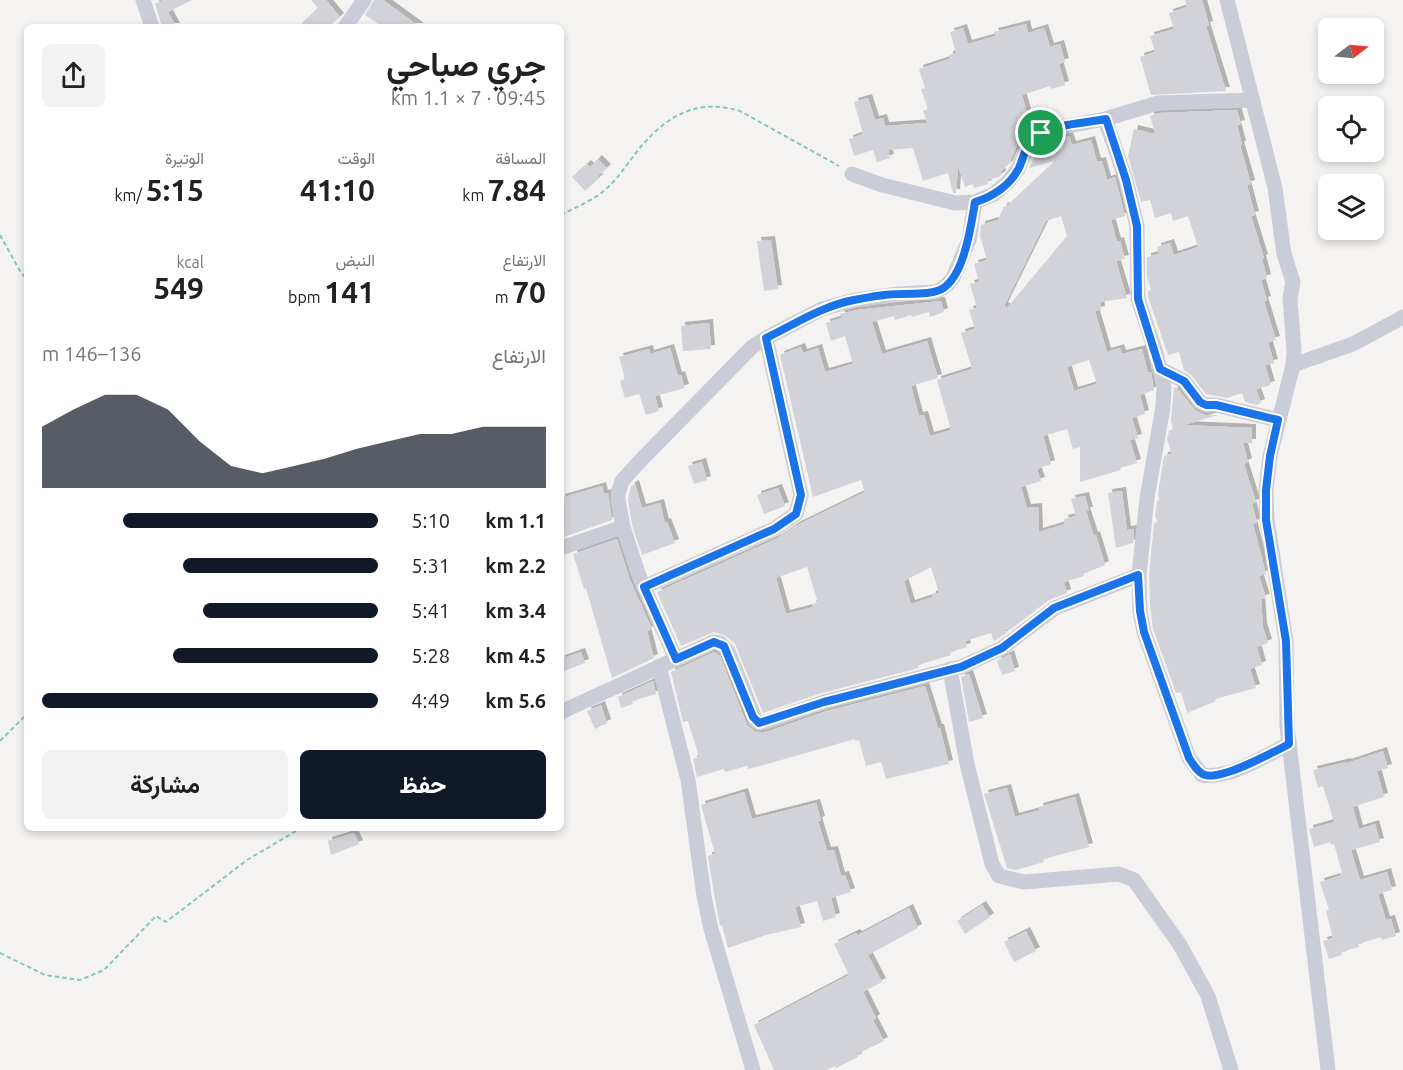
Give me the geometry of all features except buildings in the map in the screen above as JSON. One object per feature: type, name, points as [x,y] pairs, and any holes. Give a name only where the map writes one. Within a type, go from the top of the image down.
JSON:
[{"type":"street","points":[[143,0],[151,24]]},
{"type":"street","points":[[347,24],[364,0]]},
{"type":"street","points":[[1227,0],[1275,188],[1284,254],[1293,282],[1290,299],[1293,365],[1270,456],[1266,490],[1266,520],[1286,641],[1289,744],[1328,1070]]},
{"type":"street","points":[[852,174],[882,185],[955,203],[975,202],[994,194],[1008,182],[1018,169],[1034,137],[1057,128],[1106,119],[1158,103],[1253,100]]},
{"type":"street","points":[[1106,119],[1126,180],[1137,226],[1138,299],[1164,387],[1163,407],[1149,482],[1138,575],[1144,632],[1189,758],[1202,775],[1212,776],[1240,768],[1289,744]]},
{"type":"street","points":[[676,659],[644,587],[623,527],[618,494],[622,482],[752,347],[766,338],[836,304],[941,290],[953,278],[969,240],[975,202]]},
{"type":"street","points":[[1293,365],[1353,344],[1403,317]]},
{"type":"street","points":[[644,587],[774,529],[796,514],[801,495],[766,338]]},
{"type":"street","points":[[1160,369],[1184,381],[1200,402],[1206,405],[1216,405],[1278,420]]},
{"type":"street","points":[[564,547],[623,527]]},
{"type":"street","points":[[564,711],[714,642],[724,646],[753,717],[759,723],[824,702],[950,669],[986,656],[1002,648],[1054,608],[1138,575]]},
{"type":"street","points":[[659,666],[688,780],[704,896],[711,929],[753,1070]]},
{"type":"street","points":[[950,669],[967,764],[992,864],[999,876],[1024,882],[1119,874],[1134,880],[1180,945],[1208,996],[1231,1070]]},
{"type":"path","points":[[564,213],[604,190],[626,168],[654,133],[675,116],[697,107],[724,106],[740,111],[852,174]]},
{"type":"path","points":[[0,235],[24,276]]},
{"type":"path","points":[[0,741],[24,717]]},
{"type":"path","points":[[0,953],[45,975],[80,980],[88,977],[104,970],[156,916],[166,922],[247,860],[296,831]]},
{"type":"route","points":[[1106,119],[1126,180],[1137,226],[1138,299],[1160,369],[1184,381],[1200,402],[1206,405],[1216,405],[1278,420],[1270,456],[1266,490],[1266,520],[1286,641],[1289,744],[1240,768],[1212,776],[1202,775],[1189,758],[1144,632],[1138,593],[1138,575],[1054,608],[1002,648],[961,667],[824,702],[759,723],[753,717],[728,651],[724,646],[714,642],[676,659],[644,587],[774,529],[796,514],[801,495],[766,338],[836,304],[941,290],[953,278],[969,240],[975,202],[994,194],[1008,182],[1018,169],[1027,147],[1034,137],[1041,133],[1106,119]]}]
